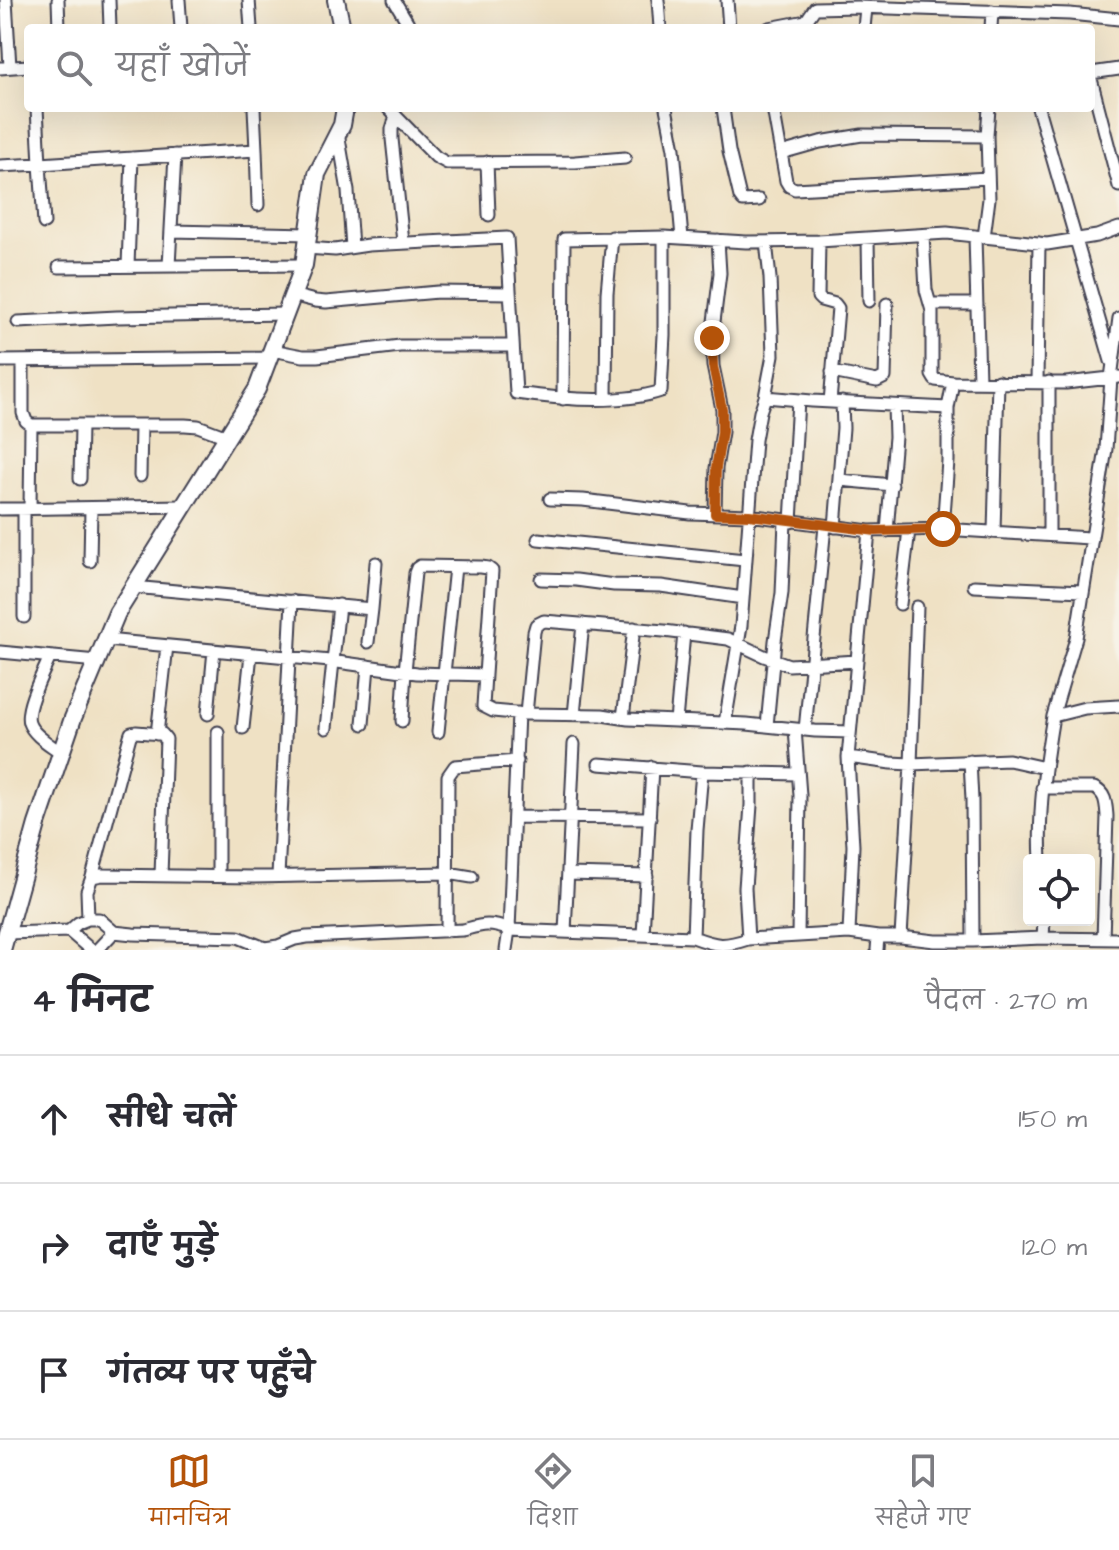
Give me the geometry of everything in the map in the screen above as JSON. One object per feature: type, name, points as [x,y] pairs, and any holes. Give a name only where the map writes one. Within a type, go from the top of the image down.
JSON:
[{"type":"street","points":[[5,68],[6,0]]},
{"type":"street","points":[[58,0],[59,24]]},
{"type":"street","points":[[109,0],[110,24]]},
{"type":"street","points":[[179,0],[181,24]]},
{"type":"street","points":[[249,0],[251,24]]},
{"type":"street","points":[[341,24],[336,0],[343,0]]},
{"type":"street","points":[[394,0],[409,24]]},
{"type":"street","points":[[658,0],[660,24]]},
{"type":"street","points":[[727,0],[729,24]]},
{"type":"street","points":[[807,24],[815,8],[1048,13],[1119,19]]},
{"type":"street","points":[[864,24],[866,8]]},
{"type":"street","points":[[991,24],[992,11]]},
{"type":"street","points":[[1048,13],[1050,24]]},
{"type":"street","points":[[1095,72],[1119,69]]},
{"type":"street","points":[[1095,94],[1119,186]]},
{"type":"street","points":[[37,112],[44,223]]},
{"type":"street","points":[[254,112],[258,205]]},
{"type":"street","points":[[2,950],[37,824],[61,753],[117,613],[257,389],[306,249],[317,174],[342,125],[344,112]]},
{"type":"street","points":[[392,112],[447,163],[575,162],[625,158]]},
{"type":"street","points":[[392,112],[403,242]]},
{"type":"street","points":[[667,112],[674,149],[682,238]]},
{"type":"street","points":[[724,112],[740,197],[743,201],[759,200]]},
{"type":"street","points":[[777,112],[786,181],[795,189],[988,178]]},
{"type":"street","points":[[979,381],[979,236],[989,199],[989,112]]},
{"type":"street","points":[[1039,112],[1114,373]]},
{"type":"street","points":[[338,133],[348,191],[352,247]]},
{"type":"street","points":[[781,153],[862,135],[987,136]]},
{"type":"street","points":[[0,166],[256,150]]},
{"type":"street","points":[[169,266],[175,155]]},
{"type":"street","points":[[128,266],[132,158]]},
{"type":"street","points":[[487,162],[489,215]]},
{"type":"street","points":[[563,399],[564,239],[664,237],[766,242],[947,233],[1047,244],[1097,236],[1119,228]]},
{"type":"street","points":[[171,231],[335,250],[403,242],[507,238],[516,393],[563,399],[630,397],[661,391],[664,237]]},
{"type":"street","points":[[923,235],[925,281],[930,304],[932,375],[935,380],[1066,383],[1114,373]]},
{"type":"street","points":[[606,398],[612,237]]},
{"type":"street","points":[[868,239],[869,301]]},
{"type":"street","points":[[715,514],[716,468],[722,432],[722,409],[713,366],[712,338],[720,273],[718,240]]},
{"type":"street","points":[[798,936],[800,795],[797,774],[800,729],[830,526],[840,480],[843,428],[832,372],[838,308],[818,297],[819,241]]},
{"type":"street","points":[[725,723],[739,645],[755,440],[773,355],[766,242]]},
{"type":"street","points":[[1039,243],[1049,535]]},
{"type":"street","points":[[59,267],[169,266],[306,249]]},
{"type":"street","points":[[292,295],[326,302],[438,292],[510,293]]},
{"type":"street","points":[[832,372],[877,381],[885,377],[887,304]]},
{"type":"street","points":[[930,304],[977,304]]},
{"type":"street","points":[[18,322],[285,314]]},
{"type":"street","points":[[1041,854],[1042,788],[1053,716],[1076,638],[1106,449],[1119,318]]},
{"type":"street","points":[[0,361],[270,354],[317,356],[400,346],[513,346]]},
{"type":"street","points":[[23,361],[23,413],[31,425],[198,426],[227,437]]},
{"type":"street","points":[[994,532],[998,381]]},
{"type":"street","points":[[943,529],[948,408],[953,382]]},
{"type":"street","points":[[765,397],[948,408]]},
{"type":"street","points":[[767,726],[798,400]]},
{"type":"street","points":[[887,531],[895,437],[894,406]]},
{"type":"street","points":[[24,617],[31,425]]},
{"type":"street","points":[[80,479],[81,425]]},
{"type":"street","points":[[140,476],[141,425]]},
{"type":"street","points":[[840,480],[892,485]]},
{"type":"street","points":[[550,499],[690,513],[749,515],[869,531],[943,529],[1090,538]]},
{"type":"street","points":[[0,509],[183,506]]},
{"type":"street","points":[[90,561],[91,508]]},
{"type":"street","points":[[900,604],[909,530]]},
{"type":"street","points":[[849,933],[853,846],[848,757],[869,531]]},
{"type":"street","points":[[538,539],[745,560]]},
{"type":"street","points":[[368,642],[376,563]]},
{"type":"street","points":[[438,732],[455,567]]},
{"type":"street","points":[[402,721],[417,568],[481,567],[492,571],[482,701],[483,706],[493,711],[602,715],[850,732]]},
{"type":"street","points":[[541,579],[661,586],[743,598]]},
{"type":"street","points":[[974,586],[1082,591]]},
{"type":"street","points":[[133,587],[372,609]]},
{"type":"street","points":[[278,876],[292,601]]},
{"type":"street","points":[[326,728],[339,605]]},
{"type":"street","points":[[901,937],[917,607]]},
{"type":"street","points":[[506,950],[517,761],[536,625],[544,621],[728,639],[789,665],[857,661]]},
{"type":"street","points":[[574,715],[583,624]]},
{"type":"street","points":[[623,718],[634,628]]},
{"type":"street","points":[[676,721],[684,633]]},
{"type":"street","points":[[106,640],[405,671],[485,675]]},
{"type":"street","points":[[157,734],[167,646]]},
{"type":"street","points":[[208,714],[214,650]]},
{"type":"street","points":[[0,652],[97,661]]},
{"type":"street","points":[[243,728],[251,654]]},
{"type":"street","points":[[50,657],[30,707],[29,723],[61,753]]},
{"type":"street","points":[[363,724],[368,666]]},
{"type":"street","points":[[1053,716],[1085,708],[1119,706]]},
{"type":"street","points":[[88,919],[87,891],[130,736],[134,732],[157,734],[164,736],[166,741],[161,875]]},
{"type":"street","points":[[218,732],[218,876]]},
{"type":"street","points":[[565,932],[574,744]]},
{"type":"street","points":[[848,757],[911,764],[1009,760],[1045,768]]},
{"type":"street","points":[[447,931],[448,776],[455,766],[517,761]]},
{"type":"street","points":[[970,761],[973,941]]},
{"type":"street","points":[[599,764],[702,772],[797,774]]},
{"type":"street","points":[[643,935],[652,767]]},
{"type":"street","points":[[693,937],[702,772]]},
{"type":"street","points":[[748,939],[745,888],[751,772]]},
{"type":"street","points":[[1042,788],[1094,788],[1101,791],[1113,816],[1103,939]]},
{"type":"street","points":[[514,817],[650,818]]},
{"type":"street","points":[[92,877],[448,873],[472,877]]},
{"type":"street","points":[[568,874],[647,876]]},
{"type":"street","points":[[7,933],[69,931],[88,919],[99,919],[114,932],[238,937],[272,949],[307,937],[463,930],[486,924],[509,930],[693,937],[716,948],[748,939],[849,933],[901,937],[935,945],[973,941],[994,945],[1043,938],[1080,944],[1119,939]]},
{"type":"street","points":[[1043,938],[1044,926]]},
{"type":"street","points":[[69,931],[94,950],[114,932]]},
{"type":"street","points":[[818,950],[819,934]]},
{"type":"street","points":[[877,950],[878,937]]},
{"type":"route","points":[[712,338],[713,366],[722,409],[715,514],[749,515],[876,531],[943,529]]}]
